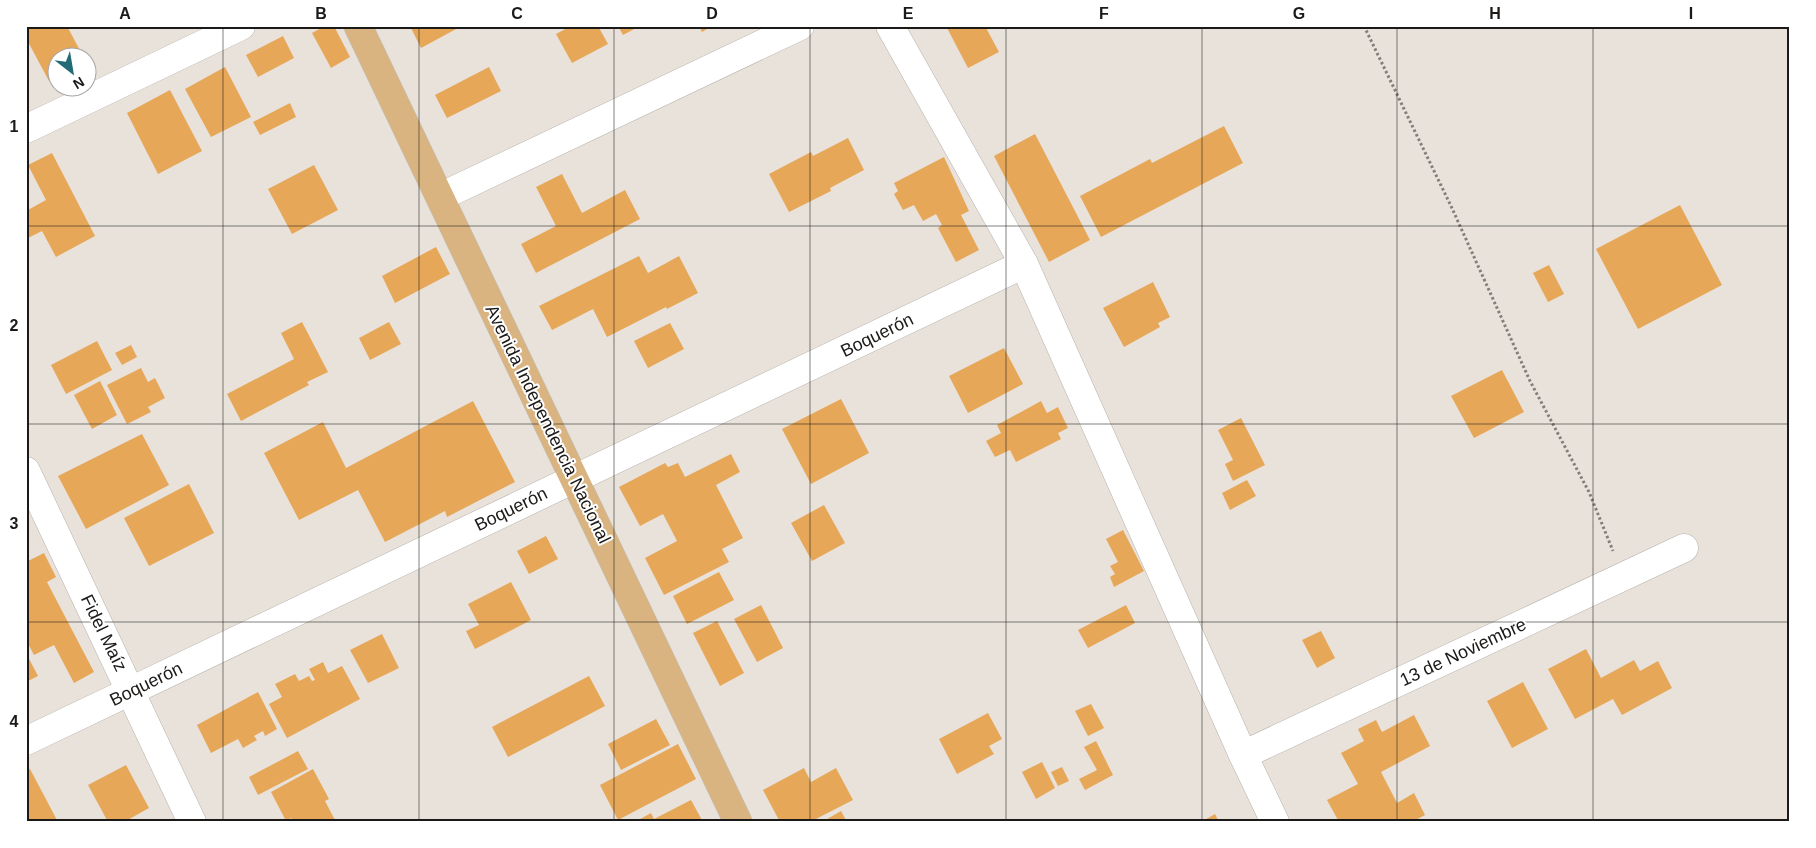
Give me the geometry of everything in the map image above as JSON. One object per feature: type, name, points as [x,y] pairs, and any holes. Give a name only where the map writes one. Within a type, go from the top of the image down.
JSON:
[{"type":"main road","name":"Avenida Independencia Nacional","points":[[358,26],[738,822]]},
{"type":"street","points":[[26,129],[241,26]]},
{"type":"street","points":[[440,197],[800,26]]},
{"type":"street","points":[[890,26],[1024,264],[1243,755],[1275,822]]},
{"type":"street","name":"Boquerón","points":[[26,741],[1024,264]]},
{"type":"street","name":"Fidel Maíz","points":[[26,471],[132,691],[192,822]]},
{"type":"street","name":"13 de Noviembre","points":[[1243,755],[1684,548]]},
{"type":"path","points":[[1364,26],[1451,206],[1530,382],[1589,492],[1623,577]]},
{"type":"building","points":[[26,26],[67,26],[79,48],[48,48],[48,79],[26,38]]},
{"type":"building","points":[[325,26],[334,26],[350,57],[331,68],[312,33]]},
{"type":"building","points":[[410,26],[457,26],[458,28],[421,48]]},
{"type":"building","points":[[571,26],[598,26],[608,44],[572,63],[556,34]]},
{"type":"building","points":[[618,26],[640,26],[623,35]]},
{"type":"building","points":[[699,26],[712,26],[702,32]]},
{"type":"building","points":[[946,26],[985,26],[999,52],[968,68]]},
{"type":"building","points":[[283,36],[294,58],[258,77],[246,55]]},
{"type":"building","points":[[225,67],[251,117],[211,137],[185,89]]},
{"type":"building","points":[[489,67],[501,91],[447,118],[435,95]]},
{"type":"building","points":[[170,90],[202,151],[158,174],[127,113]]},
{"type":"building","points":[[290,103],[296,117],[260,135],[253,122]]},
{"type":"building","points":[[1224,126],[1243,163],[1101,237],[1080,196],[1150,159],[1152,163]]},
{"type":"building","points":[[1035,134],[1090,240],[1049,262],[994,156]]},
{"type":"building","points":[[848,138],[864,170],[830,188],[831,191],[789,212],[769,174],[811,152],[813,156]]},
{"type":"building","points":[[52,153],[95,236],[56,257],[42,231],[26,239],[26,211],[46,200],[28,165]]},
{"type":"building","points":[[944,157],[969,211],[961,215],[979,250],[956,262],[938,228],[942,225],[936,214],[923,221],[914,205],[903,210],[894,194],[898,191],[894,183]]},
{"type":"building","points":[[314,165],[338,210],[292,234],[268,189]]},
{"type":"building","points":[[562,174],[582,213],[625,190],[640,219],[536,273],[521,244],[556,226],[536,187]]},
{"type":"building","points":[[1680,205],[1722,285],[1638,329],[1596,249]]},
{"type":"building","points":[[436,247],[450,274],[395,303],[382,276]]},
{"type":"building","points":[[639,256],[648,273],[679,256],[698,293],[607,337],[593,309],[552,330],[539,306]]},
{"type":"building","points":[[1549,265],[1564,294],[1548,302],[1533,273]]},
{"type":"building","points":[[1153,282],[1170,317],[1158,323],[1160,327],[1124,347],[1103,308]]},
{"type":"building","points":[[302,322],[328,372],[307,382],[309,385],[241,421],[227,394],[294,359],[281,333]]},
{"type":"building","points":[[389,322],[401,344],[370,360],[359,338]]},
{"type":"building","points":[[670,323],[684,349],[648,368],[634,341]]},
{"type":"building","points":[[97,341],[112,370],[66,394],[51,365]]},
{"type":"building","points":[[131,345],[137,357],[122,365],[115,353]]},
{"type":"building","points":[[1004,348],[1023,384],[968,413],[949,376]]},
{"type":"building","points":[[141,368],[148,382],[155,378],[165,398],[148,407],[151,412],[127,424],[107,385]]},
{"type":"building","points":[[1502,370],[1524,412],[1474,438],[1451,396]]},
{"type":"building","points":[[100,381],[117,415],[92,429],[74,395]]},
{"type":"building","points":[[841,399],[869,453],[811,484],[782,429]]},
{"type":"building","points":[[473,401],[515,482],[447,517],[445,511],[385,542],[358,490],[299,520],[264,453],[323,422],[346,468]]},
{"type":"building","points":[[1041,401],[1047,413],[1058,407],[1068,428],[1058,433],[1061,439],[1016,462],[1010,450],[995,457],[986,441],[1001,433],[997,425]]},
{"type":"building","points":[[1241,418],[1265,465],[1233,481],[1225,464],[1233,460],[1218,430]]},
{"type":"building","points":[[142,434],[169,485],[86,529],[58,476]]},
{"type":"building","points":[[731,454],[740,472],[716,485],[743,538],[722,549],[729,562],[664,595],[645,558],[677,541],[663,514],[640,526],[619,487],[665,463],[668,467],[678,463],[685,477]]},
{"type":"building","points":[[1247,480],[1256,496],[1230,510],[1222,493]]},
{"type":"building","points":[[189,484],[214,533],[149,566],[124,518]]},
{"type":"building","points":[[824,505],[845,543],[812,561],[791,523]]},
{"type":"building","points":[[1123,530],[1144,571],[1114,587],[1110,577],[1115,574],[1110,566],[1118,562],[1106,539]]},
{"type":"building","points":[[546,536],[558,559],[529,574],[517,551]]},
{"type":"building","points":[[44,553],[56,577],[47,582],[94,672],[74,683],[54,645],[34,655],[26,640],[26,562]]},
{"type":"building","points":[[719,572],[734,600],[687,624],[673,596]]},
{"type":"building","points":[[511,582],[531,620],[475,649],[466,631],[479,625],[468,604]]},
{"type":"building","points":[[761,605],[783,648],[757,662],[734,619]]},
{"type":"building","points":[[1126,605],[1135,623],[1088,648],[1078,630]]},
{"type":"building","points":[[717,621],[744,673],[720,686],[693,633]]},
{"type":"building","points":[[1321,631],[1335,658],[1317,668],[1302,640]]},
{"type":"building","points":[[382,634],[399,668],[368,683],[350,650]]},
{"type":"building","points":[[1586,649],[1601,678],[1634,660],[1640,671],[1658,661],[1672,688],[1622,715],[1613,699],[1575,719],[1548,669]]},
{"type":"building","points":[[26,653],[38,676],[26,682]]},
{"type":"building","points":[[323,662],[328,673],[342,666],[360,699],[287,738],[269,704],[282,697],[275,684],[295,674],[299,681],[309,676],[312,681],[315,680],[309,669]]},
{"type":"building","points":[[589,676],[605,706],[508,757],[492,727]]},
{"type":"building","points":[[1523,682],[1548,729],[1512,748],[1487,701]]},
{"type":"building","points":[[258,692],[277,729],[265,736],[263,731],[254,736],[257,740],[243,748],[238,739],[211,753],[197,725]]},
{"type":"building","points":[[1091,704],[1104,728],[1088,736],[1075,711]]},
{"type":"building","points":[[988,713],[1002,739],[989,746],[994,754],[957,774],[939,739]]},
{"type":"building","points":[[1414,715],[1430,746],[1381,772],[1397,803],[1414,793],[1425,815],[1412,822],[1339,822],[1327,800],[1358,784],[1341,753],[1364,741],[1358,729],[1376,720],[1382,732]]},
{"type":"building","points":[[656,719],[670,745],[621,770],[608,744]]},
{"type":"building","points":[[1096,741],[1113,775],[1085,790],[1079,779],[1097,770],[1084,747]]},
{"type":"building","points":[[678,744],[696,779],[618,820],[600,785]]},
{"type":"building","points":[[298,751],[308,769],[258,795],[249,777]]},
{"type":"building","points":[[1042,762],[1055,788],[1036,799],[1022,772]]},
{"type":"building","points":[[126,765],[149,808],[124,822],[108,822],[88,785]]},
{"type":"building","points":[[1062,767],[1069,781],[1058,786],[1051,772]]},
{"type":"building","points":[[804,768],[811,782],[836,768],[853,800],[810,822],[780,822],[763,790]]},
{"type":"building","points":[[30,769],[58,822],[26,822],[26,771]]},
{"type":"building","points":[[313,769],[329,799],[325,801],[336,822],[293,822],[291,818],[286,821],[271,792]]},
{"type":"building","points":[[691,800],[703,822],[635,822],[651,813],[654,819]]},
{"type":"building","points":[[841,811],[847,822],[822,822]]},
{"type":"building","points":[[1215,814],[1219,822],[1201,822]]}]
